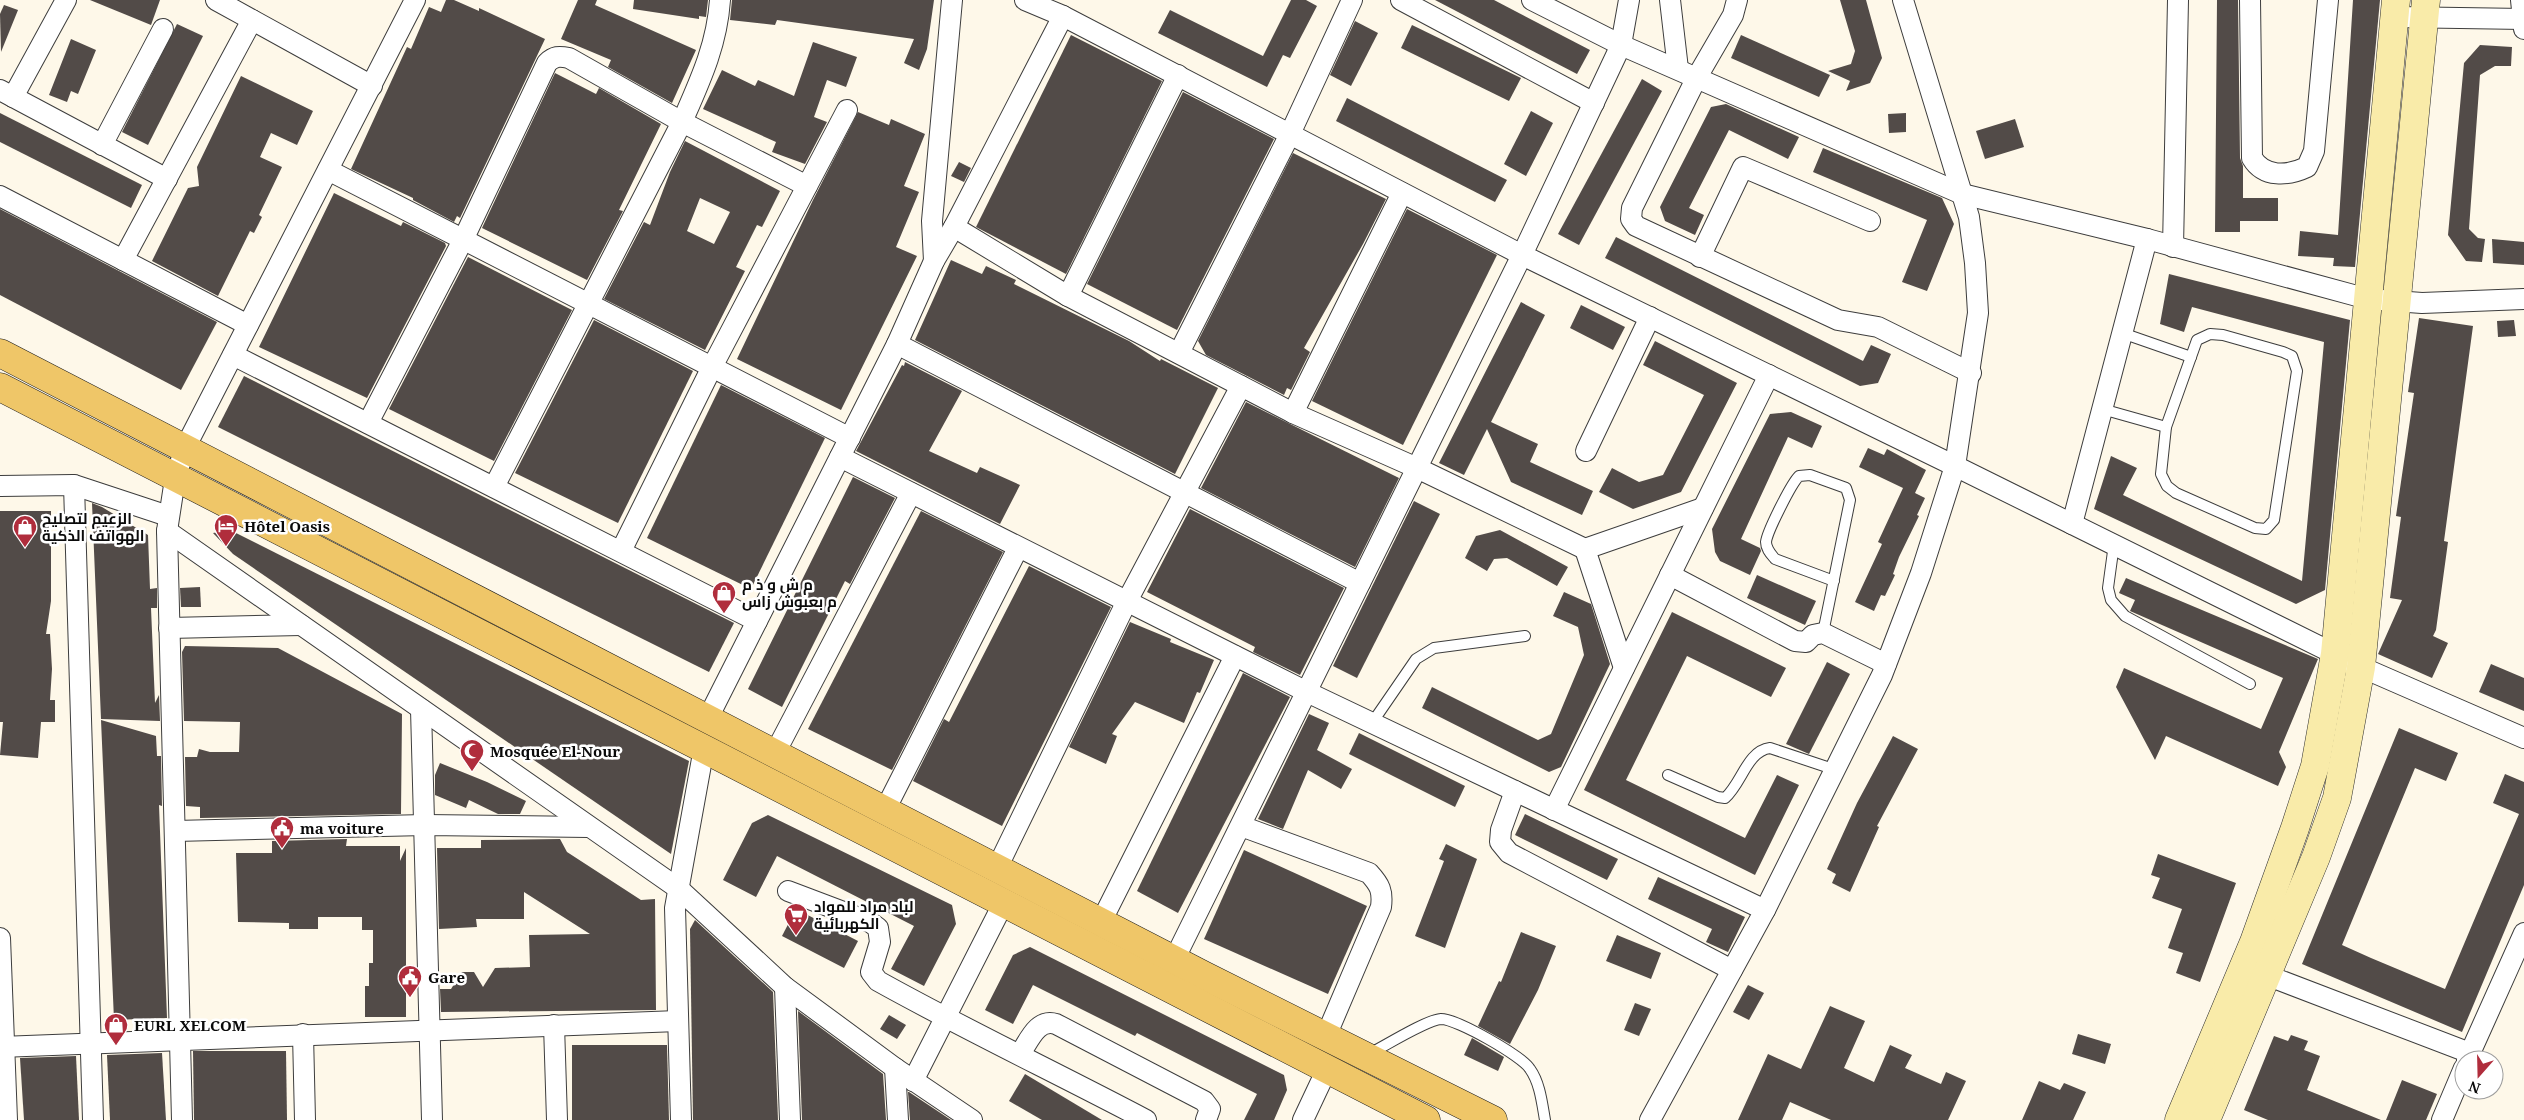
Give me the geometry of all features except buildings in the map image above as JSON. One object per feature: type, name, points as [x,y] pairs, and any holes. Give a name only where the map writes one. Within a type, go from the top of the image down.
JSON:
[{"type":"main road","points":[[0,353],[1174,960],[1494,1120]]},
{"type":"main road","points":[[0,387],[1423,1119]]},
{"type":"street","points":[[66,0],[6,94],[166,178]]},
{"type":"street","points":[[216,0],[372,86]]},
{"type":"street","points":[[182,1120],[167,523],[175,478],[185,448],[415,0]]},
{"type":"street","points":[[494,487],[682,122],[709,59],[716,37],[720,0]]},
{"type":"street","points":[[934,261],[932,221],[952,0]]},
{"type":"street","points":[[1025,0],[1063,16],[1178,75],[1522,256],[1955,466],[2361,667],[2524,738]]},
{"type":"street","points":[[1179,353],[1290,134],[1352,0]]},
{"type":"street","points":[[1401,0],[1594,103]]},
{"type":"street","points":[[1532,0],[1621,45],[1962,194],[2147,239],[2368,299],[2443,303],[2524,299]]},
{"type":"street","points":[[1174,960],[1522,256],[1621,45],[1629,0]]},
{"type":"street","points":[[1670,0],[1678,69]]},
{"type":"street","points":[[1737,0],[1733,15],[1697,77],[1632,208],[1631,219],[1636,226],[1838,320],[1878,326],[1971,373]]},
{"type":"street","points":[[1650,1120],[1765,910],[1836,770],[1886,664],[1922,573],[1955,466],[1971,373],[1978,313],[1970,217],[1903,0]]},
{"type":"street","points":[[2173,247],[2178,0]]},
{"type":"street","points":[[2250,0],[2252,158],[2258,167],[2275,173],[2288,174],[2307,167],[2314,151],[2328,0]]},
{"type":"street","points":[[2179,1120],[2254,942],[2295,828],[2314,766],[2335,654],[2396,8],[2523,17]]},
{"type":"street","points":[[2206,1120],[2316,857],[2337,798],[2361,667],[2425,9]]},
{"type":"street","points":[[708,718],[897,344],[934,261],[954,227],[1063,16]]},
{"type":"street","points":[[123,260],[252,20]]},
{"type":"street","points":[[102,145],[162,29]]},
{"type":"street","points":[[368,423],[463,240],[547,63],[552,58],[560,56],[569,58],[682,122],[808,186]]},
{"type":"street","points":[[1068,296],[1178,75]]},
{"type":"street","points":[[621,552],[712,367],[848,110]]},
{"type":"street","points":[[1700,256],[1743,167],[1870,221]]},
{"type":"street","points":[[328,170],[850,438]]},
{"type":"street","points":[[1293,413],[1402,193]]},
{"type":"street","points":[[0,196],[248,325]]},
{"type":"street","points":[[954,227],[1068,296],[1293,413],[1416,468],[1585,549],[1703,508]]},
{"type":"street","points":[[2072,524],[2147,239]]},
{"type":"street","points":[[1586,451],[1650,317]]},
{"type":"street","points":[[897,344],[1360,583]]},
{"type":"street","points":[[233,354],[757,621]]},
{"type":"street","points":[[1554,810],[1768,375]]},
{"type":"street","points":[[997,868],[1126,603],[1241,386]]},
{"type":"street","points":[[840,457],[1126,603],[1307,692],[1765,910]]},
{"type":"street","points":[[74,485],[93,1120]]},
{"type":"street","points":[[0,486],[74,485],[167,523],[301,625],[679,889],[785,987],[913,1081],[972,1120]]},
{"type":"street","points":[[775,753],[911,493]]},
{"type":"street","points":[[885,810],[1018,548]]},
{"type":"street","points":[[1585,549],[1624,668]]},
{"type":"street","points":[[1670,574],[1795,641],[1806,642],[1813,635],[1823,633],[1886,664]]},
{"type":"street","points":[[169,628],[301,625]]},
{"type":"street","points":[[1101,922],[1235,656]]},
{"type":"street","points":[[421,709],[432,1120]]},
{"type":"street","points":[[681,1120],[675,908],[704,748]]},
{"type":"street","points":[[1516,791],[1500,842],[1509,853],[1732,970]]},
{"type":"street","points":[[175,831],[425,825],[589,827]]},
{"type":"street","points":[[1241,826],[1368,873],[1379,884],[1382,894],[1381,907],[1326,1036]]},
{"type":"street","points":[[788,891],[870,922],[878,928],[880,942],[871,972],[873,976],[945,1018],[1020,1054],[1146,1120]]},
{"type":"street","points":[[913,1081],[1004,902]]},
{"type":"street","points":[[2471,1050],[2524,933]]},
{"type":"street","points":[[0,938],[2,1047],[7,1120]]},
{"type":"street","points":[[2266,975],[2454,1055]]},
{"type":"street","points":[[785,987],[790,1120]]},
{"type":"street","points":[[2,1047],[180,1038],[678,1021]]},
{"type":"street","points":[[1020,1054],[1042,1024],[1050,1022],[1056,1024],[1204,1101],[1210,1109],[1206,1120]]},
{"type":"street","points":[[554,1025],[558,1120]]},
{"type":"street","points":[[303,1034],[305,1120]]},
{"type":"street","points":[[895,1068],[898,1120]]},
{"type":"street","points":[[1303,1120],[1327,1069]]},
{"type":"street","points":[[2442,1120],[2454,1091]]},
{"type":"lane","points":[[2122,333],[2191,357]]},
{"type":"lane","points":[[2210,334],[2223,335],[2292,356],[2297,371],[2296,380],[2274,520],[2266,529],[2255,528],[2176,493],[2167,486],[2161,474],[2166,427],[2197,340],[2210,334]]},
{"type":"lane","points":[[2102,409],[2166,427]]},
{"type":"lane","points":[[1823,633],[1834,581],[1850,500],[1849,492],[1846,488],[1810,475],[1798,476],[1791,484],[1766,541],[1768,551],[1775,559],[1834,581]]},
{"type":"lane","points":[[2114,544],[2108,588],[2110,600],[2124,616],[2250,684]]},
{"type":"lane","points":[[1372,723],[1416,659],[1434,648],[1525,636]]},
{"type":"lane","points":[[1668,776],[1718,798],[1725,798],[1734,790],[1754,755],[1762,749],[1770,748],[1836,770]]},
{"type":"lane","points":[[1365,1056],[1433,1022],[1442,1020],[1460,1025],[1517,1056],[1530,1068],[1538,1086],[1545,1120]]},
{"type":"place","name":"Hôtel Oasis","points":[[226,547]]},
{"type":"place","name":"الزعيم لتصليح الهواتف الذكية","points":[[25,548]]},
{"type":"place","name":"م ش و ذ م م بعبوش زاس","points":[[724,614]]},
{"type":"place","name":"Mosquée El-Nour","points":[[472,772]]},
{"type":"place","name":"ma voiture","points":[[282,849]]},
{"type":"place","name":"لباد مراد للمواد الكهربائية","points":[[796,936]]},
{"type":"place","name":"Gare","points":[[410,998]]},
{"type":"place","name":"EURL XELCOM","points":[[116,1046]]}]
